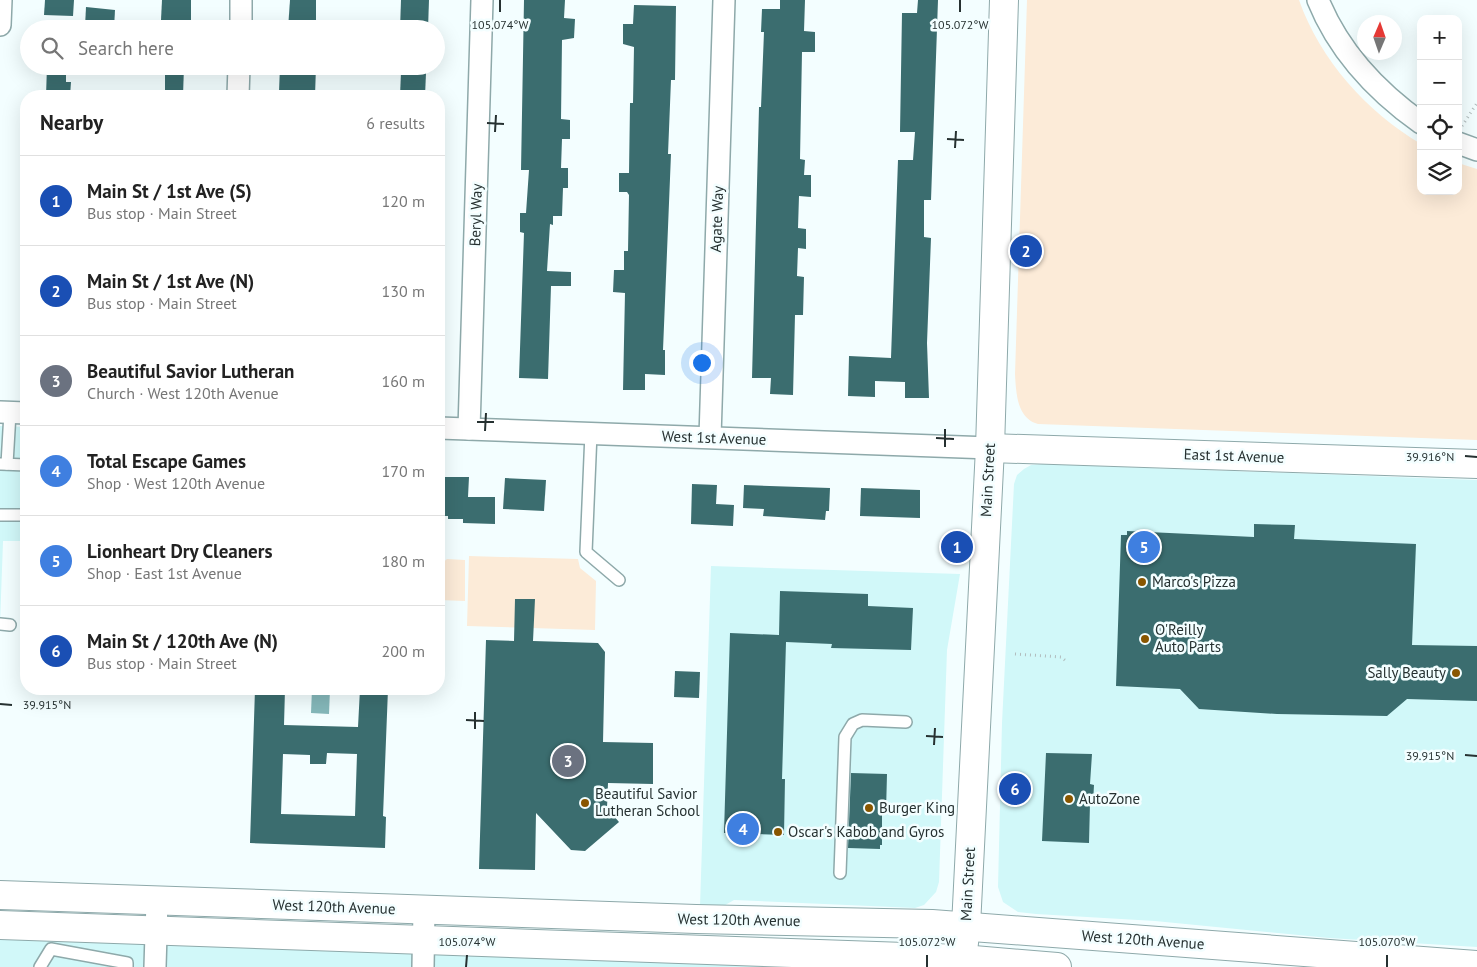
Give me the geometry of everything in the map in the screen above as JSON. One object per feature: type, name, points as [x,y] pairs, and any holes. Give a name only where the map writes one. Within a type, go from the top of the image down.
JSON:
[{"type":"main road","name":"Main Street","points":[[962,964],[966,926],[990,448],[1004,0]]},
{"type":"main road","name":"East 1st Avenue","points":[[990,448],[1477,464]]},
{"type":"main road","name":"West 120th Avenue","points":[[0,895],[966,926],[1477,965]]},
{"type":"main road","name":"West 120th Avenue","points":[[0,925],[156,930],[423,954],[1057,967]]},
{"type":"street","points":[[0,25],[1,0]]},
{"type":"street","points":[[241,20],[242,0]]},
{"type":"street","name":"Beryl Way","points":[[469,429],[482,0]]},
{"type":"street","name":"Agate Way","points":[[710,438],[724,0]]},
{"type":"street","points":[[1318,0],[1328,23],[1350,57],[1383,94],[1417,120]]},
{"type":"street","points":[[238,90],[239,75]]},
{"type":"street","points":[[1462,144],[1477,150]]},
{"type":"street","name":"West 1st Avenue","points":[[445,428],[990,448]]},
{"type":"street","points":[[155,967],[157,901]]},
{"type":"street","points":[[423,954],[424,910]]},
{"type":"lane","points":[[12,413],[4,464],[20,465]]},
{"type":"lane","points":[[591,433],[586,552],[619,580]]},
{"type":"lane","points":[[0,515],[20,516]]},
{"type":"lane","points":[[840,873],[845,737],[853,724],[862,720],[906,722]]},
{"type":"lane","points":[[40,967],[51,949],[127,963],[127,967]]},
{"type":"path","points":[[1462,126],[1477,103]]},
{"type":"path","points":[[1015,654],[1060,658],[1066,661]]},
{"type":"shaded area","points":[[1027,0],[1299,0],[1319,43],[1348,82],[1382,116],[1417,141],[1417,195],[1462,195],[1462,164],[1477,169],[1477,440],[1038,424],[1031,421],[1022,411],[1017,397],[1015,374]]},
{"type":"shaded area","points":[[0,426],[20,427],[20,541],[3,541],[0,625]]},
{"type":"shaded area","points":[[1031,465],[1477,480],[1477,947],[1329,938],[1155,921],[1036,914],[1018,912],[1003,902],[998,887],[1002,723],[1014,484],[1017,475],[1024,469]]},
{"type":"shaded area","points":[[469,556],[578,559],[580,568],[596,581],[595,630],[467,626]]},
{"type":"shaded area","points":[[447,559],[465,560],[465,601],[445,600],[445,561]]},
{"type":"shaded area","points":[[711,566],[960,574],[947,650],[939,882],[936,892],[924,905],[915,908],[734,900],[720,908],[700,907]]},
{"type":"shaded area","points":[[312,695],[330,695],[329,714],[311,713]]},
{"type":"shaded area","points":[[0,926],[942,967],[0,967]]},
{"type":"building","points":[[45,0],[74,0],[73,16],[44,15]]},
{"type":"building","points":[[162,0],[191,0],[191,20],[161,20]]},
{"type":"building","points":[[290,0],[316,0],[316,20],[289,20]]},
{"type":"building","points":[[401,0],[429,0],[428,20],[400,20]]},
{"type":"building","points":[[524,0],[565,0],[564,18],[575,19],[574,38],[562,40],[561,119],[570,120],[570,139],[562,139],[561,168],[568,168],[568,188],[563,188],[562,216],[553,216],[553,225],[550,224],[547,271],[571,272],[571,286],[551,286],[548,379],[519,378],[524,233],[520,232],[520,213],[526,213],[529,170],[521,170]]},
{"type":"building","points":[[780,0],[805,0],[804,31],[815,32],[815,52],[802,52],[800,159],[805,160],[804,175],[811,175],[811,197],[799,196],[798,228],[806,229],[806,249],[798,248],[797,276],[804,277],[803,315],[795,315],[793,395],[770,394],[771,378],[752,378],[759,107],[761,107],[764,32],[761,32],[762,9],[780,9]]},
{"type":"building","points":[[918,0],[938,0],[931,200],[924,200],[924,237],[931,238],[927,343],[929,398],[905,398],[905,382],[875,381],[875,397],[848,396],[849,356],[891,358],[898,160],[913,160],[915,132],[900,132],[902,13],[917,13]]},
{"type":"building","points":[[634,5],[676,6],[675,80],[671,80],[668,154],[671,154],[663,350],[665,350],[665,375],[645,374],[645,390],[623,390],[625,293],[613,292],[614,270],[624,270],[624,251],[628,251],[629,195],[627,192],[619,192],[619,173],[629,173],[630,103],[633,103],[634,47],[623,44],[623,24],[633,24]]},
{"type":"building","points":[[86,7],[115,10],[114,20],[85,20]]},
{"type":"building","points":[[47,75],[66,75],[66,82],[71,82],[70,90],[46,90]]},
{"type":"building","points":[[165,75],[184,75],[183,90],[165,90]]},
{"type":"building","points":[[280,75],[316,75],[315,90],[279,90]]},
{"type":"building","points":[[401,75],[426,75],[425,90],[400,90]]},
{"type":"building","points":[[445,477],[469,477],[468,497],[495,497],[495,524],[463,523],[463,519],[448,519],[448,516],[445,516]]},
{"type":"building","points":[[505,478],[546,480],[544,511],[503,509]]},
{"type":"building","points":[[692,484],[717,485],[716,504],[734,505],[733,526],[691,524]]},
{"type":"building","points":[[744,485],[830,488],[829,511],[826,511],[825,520],[763,516],[764,509],[743,508]]},
{"type":"building","points":[[861,488],[920,490],[920,518],[860,516]]},
{"type":"building","points":[[1254,524],[1295,525],[1294,539],[1416,544],[1412,645],[1477,646],[1477,701],[1407,699],[1387,716],[1277,714],[1199,709],[1180,689],[1116,686],[1121,535],[1127,535],[1127,531],[1254,537]]},
{"type":"building","points":[[780,591],[868,594],[868,606],[913,608],[911,650],[831,648],[832,644],[786,642],[782,779],[785,779],[784,835],[724,833],[730,633],[779,635]]},
{"type":"building","points":[[515,599],[535,599],[533,641],[598,643],[605,652],[603,742],[653,743],[653,784],[608,783],[607,808],[619,822],[585,851],[571,850],[536,813],[535,870],[479,869],[486,640],[514,641]]},
{"type":"building","points":[[675,671],[700,672],[699,698],[674,697]]},
{"type":"building","points":[[255,695],[285,695],[284,725],[358,727],[360,695],[388,695],[383,816],[386,817],[385,848],[250,843]],"holes":[[[327,753],[357,754],[355,816],[281,814],[283,754],[310,755],[310,764],[326,764]]]},
{"type":"building","name":"AutoZone","points":[[1046,753],[1092,754],[1090,784],[1094,785],[1093,803],[1090,803],[1089,843],[1042,841]]},
{"type":"building","points":[[851,773],[887,774],[886,812],[882,812],[882,845],[880,845],[880,849],[848,848]]},
{"type":"place","name":"Main St / 1st Ave (N)","points":[[1026,251]]},
{"type":"place","name":"Main St / 1st Ave (S)","points":[[957,547]]},
{"type":"place","name":"Lionheart Dry Cleaners","points":[[1144,547]]},
{"type":"place","name":"Marco's Pizza","points":[[1142,582]]},
{"type":"place","name":"O'Reilly Auto Parts","points":[[1145,639]]},
{"type":"place","name":"Sally Beauty","points":[[1456,673]]},
{"type":"place","name":"Beautiful Savior Lutheran","points":[[568,761]]},
{"type":"place","name":"Main St / 120th Ave (N)","points":[[1015,789]]},
{"type":"place","name":"AutoZone","points":[[1069,799]]},
{"type":"place","name":"Beautiful Savior Lutheran School","points":[[585,803]]},
{"type":"place","name":"Burger King","points":[[869,808]]},
{"type":"place","name":"Total Escape Games","points":[[743,829]]},
{"type":"place","name":"Oscar's Kabob and Gyros","points":[[778,832]]}]
